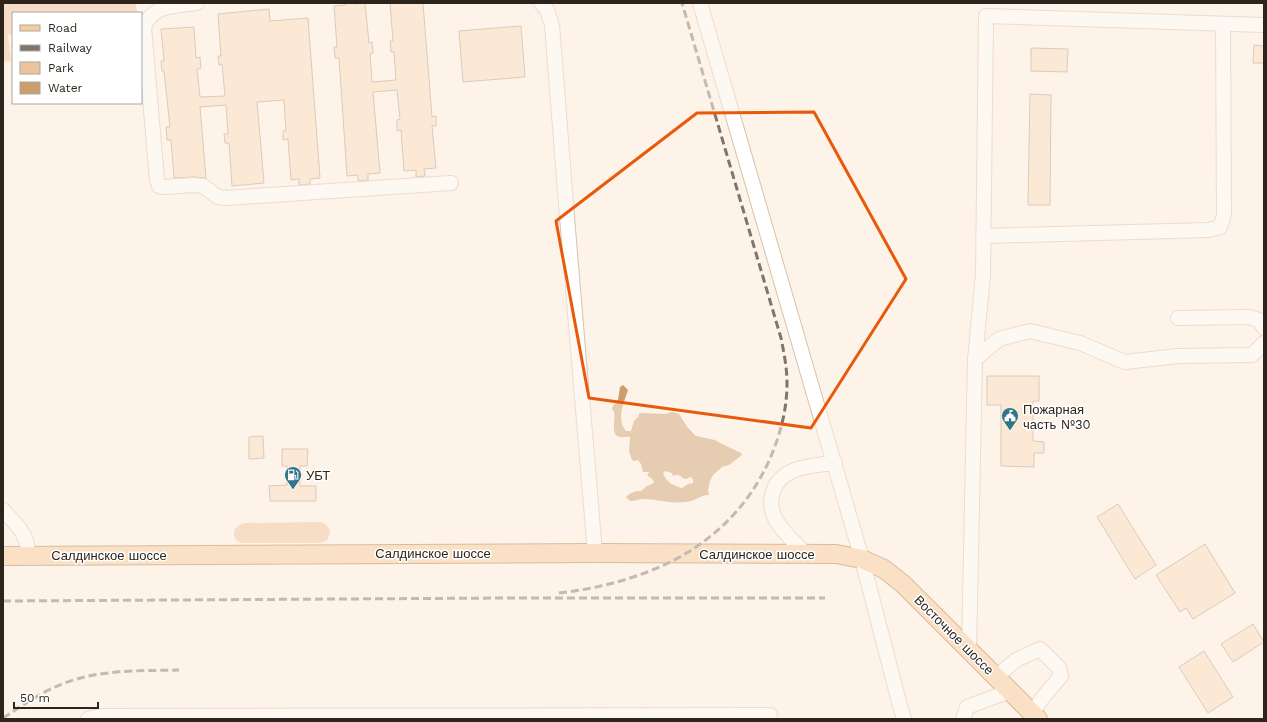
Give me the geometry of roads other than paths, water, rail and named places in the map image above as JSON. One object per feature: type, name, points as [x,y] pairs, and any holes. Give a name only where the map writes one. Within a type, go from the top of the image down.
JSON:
[{"type":"main road","name":"Салдинское шоссе","points":[[3,556],[595,553],[836,554],[862,559]]},
{"type":"main road","name":"Восточное шоссе","points":[[862,559],[884,569],[903,584],[1035,716]]},
{"type":"street","points":[[197,3],[164,7],[147,20],[144,27],[157,180],[159,186],[203,186],[218,197],[226,198],[451,183]]},
{"type":"street","points":[[542,3],[547,10],[552,25],[567,225],[595,553]]},
{"type":"street","points":[[700,3],[835,464],[862,559],[904,719]]},
{"type":"street","points":[[969,650],[975,359],[983,275],[986,16],[1264,25]]},
{"type":"street","points":[[983,236],[1209,230],[1220,227],[1224,215],[1224,24]]},
{"type":"street","points":[[1178,318],[1249,317],[1259,320],[1264,328]]},
{"type":"street","points":[[975,359],[999,339],[1030,331],[1080,343],[1125,362],[1178,356],[1252,355],[1264,343]]},
{"type":"street","points":[[806,554],[784,530],[774,515],[771,507],[773,490],[783,476],[790,472],[812,466],[835,464]]},
{"type":"street","points":[[3,510],[16,523],[24,534],[28,544],[29,556]]},
{"type":"street","points":[[996,677],[1016,660],[1040,649],[1059,668],[1061,676],[1044,696],[1035,716]]},
{"type":"street","points":[[963,719],[967,707],[1010,692]]},
{"type":"street","points":[[88,719],[104,716],[770,715]]},
{"type":"water","points":[[623,385],[628,390],[621,416],[623,427],[626,431],[631,431],[634,421],[639,416],[639,413],[665,414],[672,412],[679,414],[688,428],[696,436],[715,440],[741,453],[742,455],[729,465],[722,467],[713,475],[708,490],[709,495],[688,502],[669,502],[643,499],[631,501],[626,497],[633,492],[641,491],[654,483],[653,480],[647,475],[649,472],[643,472],[641,464],[638,460],[632,460],[629,451],[630,437],[620,437],[615,434],[614,411],[612,410],[613,406],[618,400],[620,387]],"holes":[[[665,471],[672,473],[673,476],[679,475],[684,479],[691,477],[693,483],[682,488],[673,485],[666,479],[663,473]]]},
{"type":"railway","points":[[559,593],[586,589],[639,575],[664,565],[703,542],[736,512],[749,495],[771,456],[784,416],[787,377],[781,338],[682,3]]},
{"type":"railway","points":[[3,601],[825,598]]},
{"type":"railway","points":[[3,718],[48,690],[70,681],[116,672],[179,670]]},
{"type":"place","name":"Пожарная часть №30","points":[[1010,431]]},
{"type":"place","name":"УБТ","points":[[293,490]]}]
